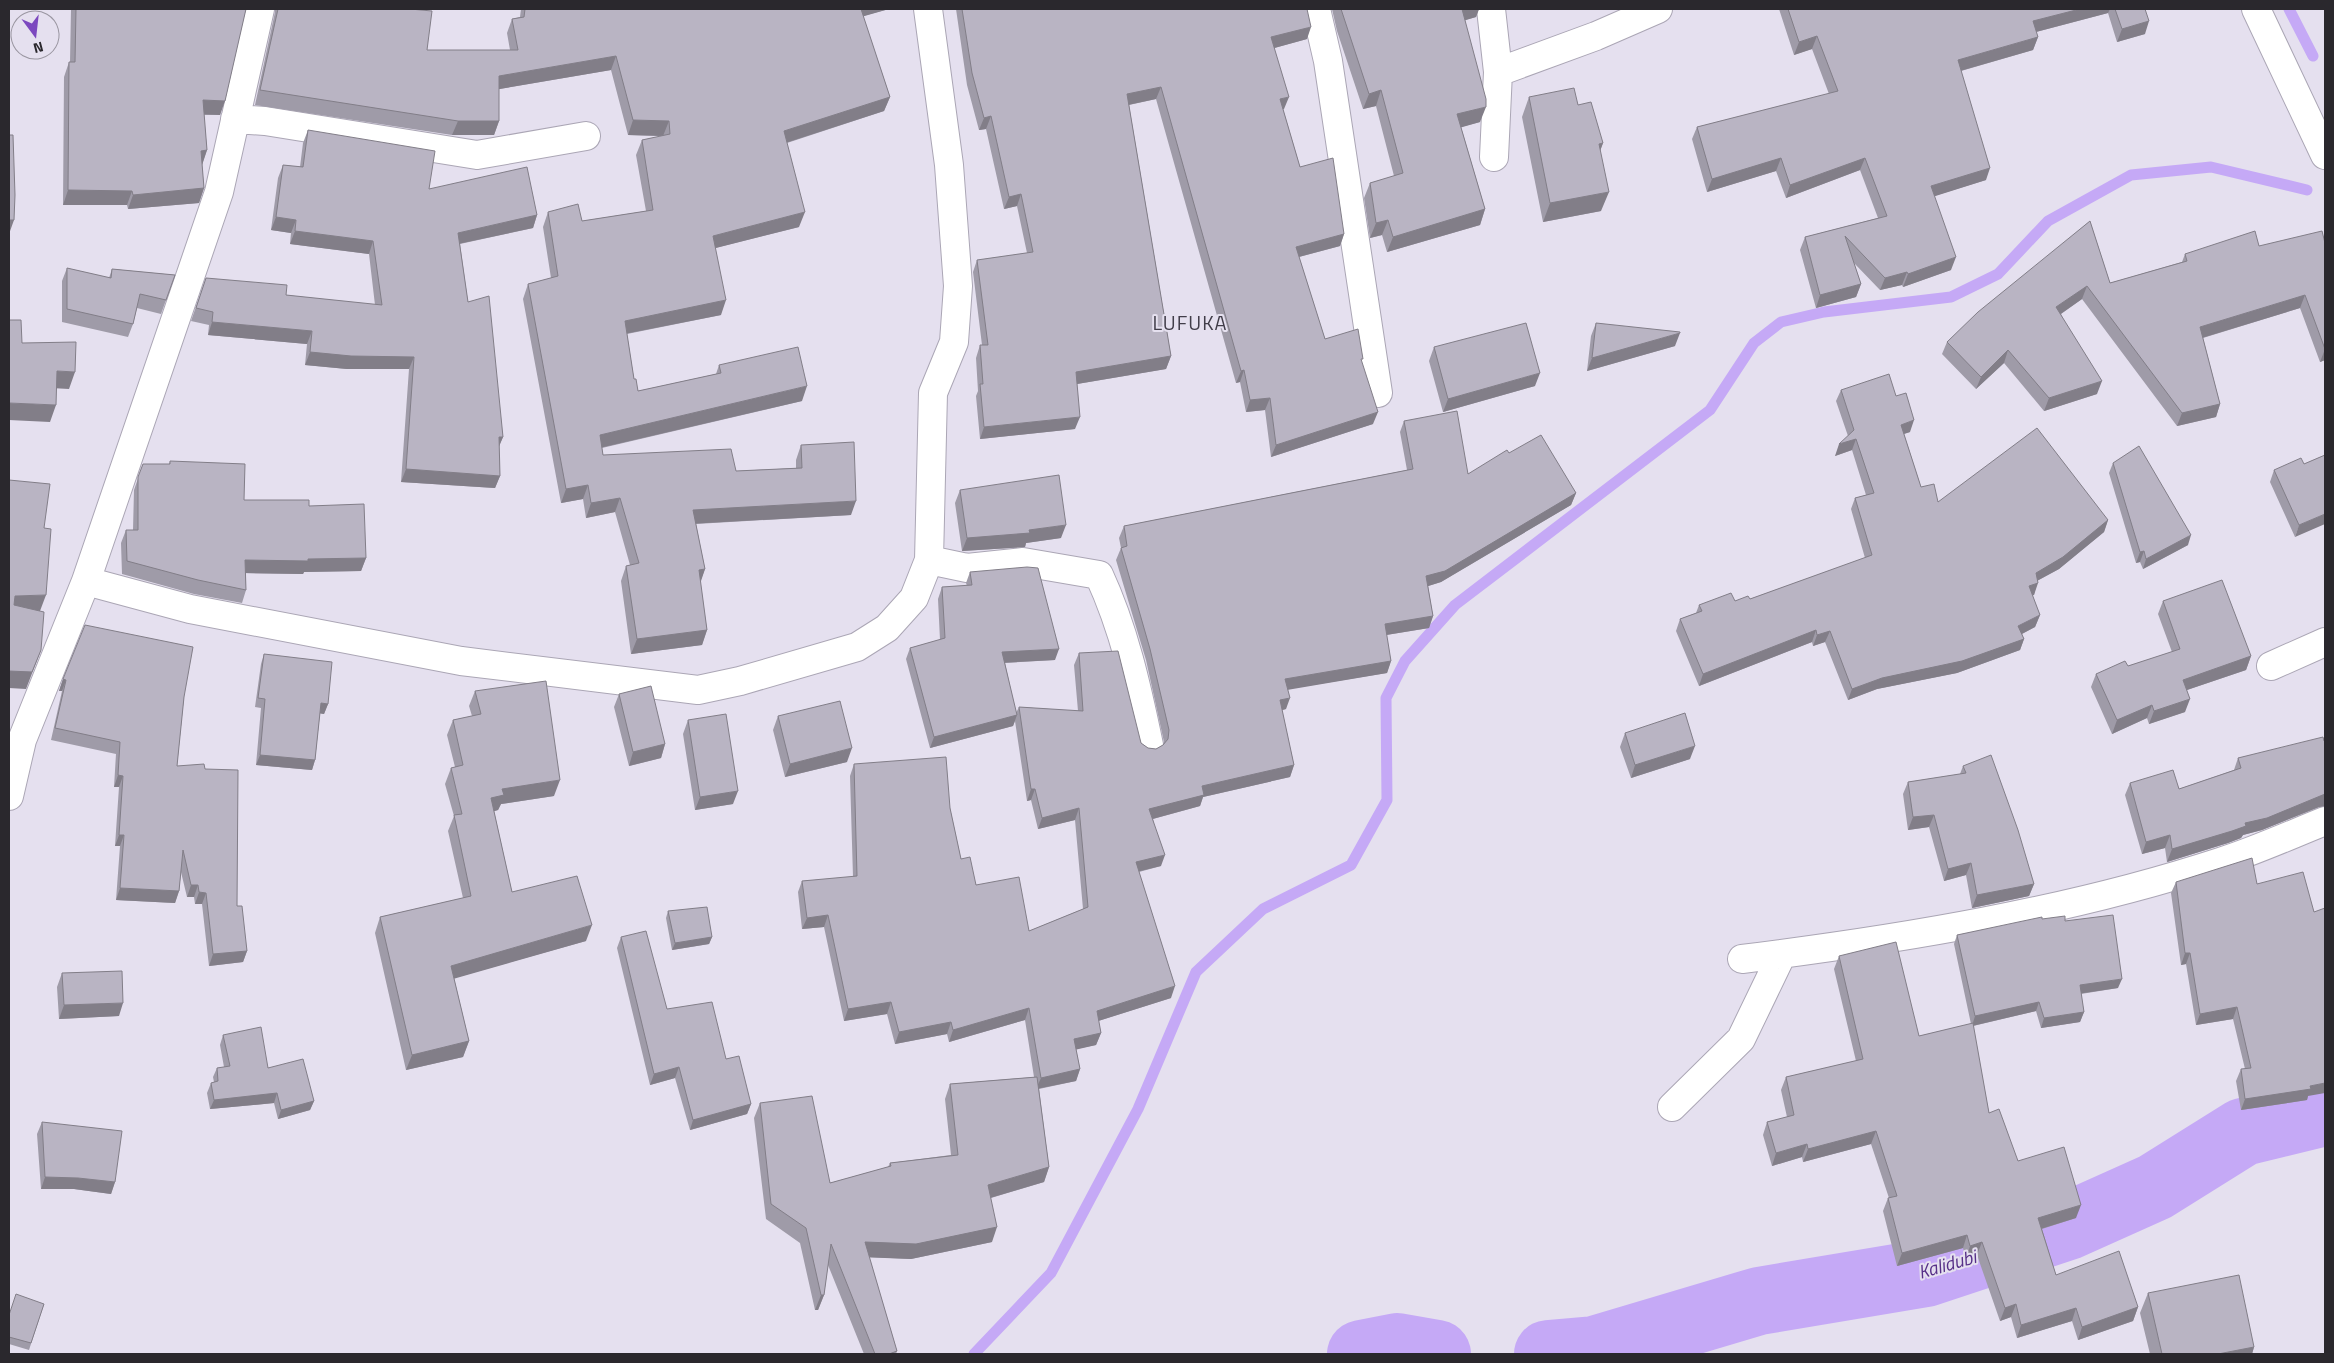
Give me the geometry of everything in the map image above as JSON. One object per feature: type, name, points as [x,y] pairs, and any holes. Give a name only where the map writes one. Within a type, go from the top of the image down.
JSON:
[{"type":"street","points":[[9,796],[22,740],[86,582],[219,192],[260,9]]},
{"type":"street","points":[[86,582],[190,609],[461,660],[698,690],[740,681],[857,647],[887,628],[914,598],[929,560],[934,393],[954,342],[958,286],[949,165],[928,9]]},
{"type":"street","points":[[1316,9],[1328,61],[1378,393]]},
{"type":"street","points":[[1491,9],[1498,72],[1494,157]]},
{"type":"street","points":[[1498,72],[1596,36],[1658,9]]},
{"type":"street","points":[[2256,9],[2323,151]]},
{"type":"street","points":[[235,119],[265,121],[477,155],[586,136]]},
{"type":"street","points":[[929,560],[967,568],[1023,562],[1099,574],[1110,597],[1133,669],[1149,745]]},
{"type":"street","points":[[2271,666],[2325,642]]},
{"type":"street","points":[[1742,959],[1917,933],[2090,899],[2220,862],[2325,821]]},
{"type":"street","points":[[1672,1107],[1741,1039],[1782,954]]},
{"type":"building","points":[[76,9],[246,9],[225,101],[203,100],[207,150],[201,151],[204,188],[133,195],[132,191],[68,190],[69,62],[75,62]]},
{"type":"building","points":[[278,9],[410,9],[432,11],[427,50],[518,50],[512,19],[524,17],[525,9],[861,9],[890,97],[784,131],[805,212],[713,236],[726,300],[625,321],[634,379],[636,379],[638,391],[721,373],[719,365],[798,347],[807,386],[600,435],[603,455],[731,449],[736,471],[802,468],[801,445],[854,442],[856,501],[693,510],[705,569],[699,570],[707,630],[637,639],[626,566],[639,563],[620,498],[591,503],[588,485],[566,489],[528,284],[558,276],[548,212],[578,204],[582,221],[653,210],[642,140],[670,134],[669,121],[633,120],[616,56],[499,76],[499,121],[458,121],[260,90]]},
{"type":"building","points":[[962,9],[1307,9],[1311,27],[1271,37],[1289,97],[1280,99],[1300,167],[1333,158],[1344,234],[1296,247],[1325,339],[1358,329],[1363,359],[1361,359],[1378,412],[1276,445],[1270,398],[1250,400],[1244,370],[1241,371],[1161,87],[1127,94],[1171,356],[1076,372],[1080,417],[984,427],[980,384],[983,384],[980,345],[988,345],[977,260],[1033,252],[1021,194],[1009,197],[991,116],[984,118],[972,73]]},
{"type":"building","points":[[1341,9],[1462,9],[1486,99],[1486,107],[1457,114],[1485,209],[1393,237],[1388,220],[1376,223],[1370,183],[1403,173],[1381,90],[1369,94]]},
{"type":"building","points":[[1788,9],[2080,9],[2033,21],[2038,37],[1958,60],[1990,168],[1931,186],[1956,257],[1908,274],[1907,272],[1885,278],[1845,236],[1861,284],[1820,295],[1805,237],[1887,216],[1865,158],[1790,185],[1781,158],[1712,179],[1697,127],[1838,91],[1817,36],[1799,42]]},
{"type":"building","points":[[2115,9],[2145,9],[2149,21],[2122,29]]},
{"type":"building","points":[[1574,88],[1578,105],[1591,102],[1603,143],[1599,144],[1609,192],[1550,203],[1529,97]]},
{"type":"building","points":[[308,130],[435,151],[429,189],[527,167],[537,215],[458,233],[468,302],[489,296],[503,437],[499,437],[500,476],[406,469],[414,357],[351,356],[310,352],[312,331],[212,322],[213,312],[196,308],[206,278],[287,285],[286,295],[382,305],[373,241],[295,231],[296,220],[276,217],[283,165],[303,167]]},
{"type":"building","points":[[9,135],[13,135],[14,220],[9,220]]},
{"type":"building","points":[[2090,221],[2110,283],[2187,261],[2185,254],[2255,231],[2259,246],[2322,231],[2325,243],[2325,349],[2305,295],[2200,327],[2220,404],[2182,413],[2087,286],[2056,307],[2102,381],[2049,398],[2008,350],[1981,377],[1947,342],[1978,312]]},
{"type":"building","points":[[67,268],[111,278],[112,269],[175,275],[166,300],[140,294],[133,324],[67,309]]},
{"type":"building","points":[[9,320],[21,320],[22,343],[76,342],[75,372],[57,371],[56,405],[9,403]]},
{"type":"building","points":[[1526,323],[1540,373],[1448,399],[1434,347]]},
{"type":"building","points":[[1596,323],[1680,332],[1680,333],[1592,358]]},
{"type":"building","points":[[1889,374],[1896,396],[1906,393],[1914,420],[1901,425],[1921,487],[1934,484],[1938,502],[2037,428],[2108,520],[2063,557],[2036,573],[2038,583],[2029,586],[2040,615],[2018,626],[2024,639],[1962,661],[1882,678],[1852,689],[1830,631],[1817,635],[1816,630],[1703,674],[1680,619],[1702,611],[1699,605],[1731,593],[1735,601],[1748,596],[1750,599],[1872,555],[1855,498],[1874,493],[1856,439],[1839,444],[1854,430],[1841,390]]},
{"type":"building","points":[[1457,411],[1468,474],[1507,450],[1509,453],[1541,435],[1576,493],[1445,571],[1426,576],[1433,616],[1385,624],[1391,661],[1285,679],[1290,698],[1280,700],[1294,765],[1202,786],[1204,795],[1149,809],[1165,855],[1136,862],[1175,986],[1097,1011],[1101,1033],[1074,1039],[1080,1069],[1041,1078],[1029,1008],[953,1030],[951,1022],[899,1032],[891,1002],[848,1009],[828,915],[807,918],[802,881],[857,876],[854,764],[946,757],[950,808],[961,859],[970,857],[976,885],[1019,877],[1029,931],[1088,907],[1079,808],[1042,818],[1035,789],[1031,789],[1019,707],[1083,711],[1079,653],[1118,651],[1141,743],[1148,748],[1156,749],[1168,739],[1169,730],[1150,649],[1121,548],[1127,546],[1124,526],[1413,469],[1404,421]]},
{"type":"building","points":[[2139,446],[2191,535],[2146,559],[2144,551],[2140,552],[2113,463]]},
{"type":"building","points":[[2325,455],[2325,514],[2299,525],[2274,470],[2301,458],[2304,464]]},
{"type":"building","points":[[170,461],[245,464],[244,500],[309,500],[309,506],[364,504],[366,558],[308,559],[308,561],[245,560],[246,590],[198,580],[127,561],[126,530],[138,530],[138,477],[143,464],[170,464]]},
{"type":"building","points":[[1059,475],[1066,525],[1029,530],[1030,533],[967,538],[960,490]]},
{"type":"building","points":[[9,480],[50,484],[44,528],[51,529],[46,595],[15,596],[14,605],[44,612],[41,650],[32,672],[9,671]]},
{"type":"building","points":[[1027,567],[1038,568],[1059,649],[1002,652],[1017,715],[934,737],[910,648],[945,638],[942,587],[972,585],[970,572]]},
{"type":"building","points":[[2222,580],[2251,656],[2183,680],[2190,699],[2154,711],[2152,705],[2117,720],[2096,674],[2125,661],[2128,666],[2180,649],[2163,601]]},
{"type":"building","points":[[85,625],[193,647],[184,697],[177,766],[204,764],[205,769],[238,770],[237,906],[242,906],[247,951],[213,954],[206,893],[199,892],[198,885],[191,885],[183,850],[179,891],[120,888],[124,835],[119,835],[123,776],[118,775],[120,742],[55,728],[66,680],[63,679]]},
{"type":"building","points":[[264,654],[332,662],[328,704],[321,703],[315,760],[260,755],[265,699],[258,698]]},
{"type":"building","points":[[546,681],[560,780],[502,789],[504,795],[491,798],[512,892],[577,876],[592,925],[451,966],[469,1041],[412,1055],[380,917],[471,896],[454,815],[462,814],[451,768],[463,765],[453,720],[481,714],[475,691]]},
{"type":"building","points":[[651,686],[665,744],[633,752],[619,694]]},
{"type":"building","points":[[840,701],[852,748],[790,764],[778,716]]},
{"type":"building","points":[[1685,713],[1695,746],[1635,765],[1625,733]]},
{"type":"building","points":[[726,714],[738,791],[700,797],[688,720]]},
{"type":"building","points":[[2323,737],[2325,741],[2325,794],[2267,818],[2245,823],[2246,826],[2172,849],[2170,835],[2146,842],[2130,783],[2173,770],[2179,789],[2241,768],[2238,758]]},
{"type":"building","points":[[1991,755],[2018,830],[2034,884],[1977,895],[1971,863],[1948,869],[1934,815],[1913,817],[1908,782],[1966,773],[1963,766]]},
{"type":"building","points":[[2252,858],[2257,884],[2303,872],[2314,912],[2325,908],[2325,1083],[2310,1086],[2311,1089],[2245,1099],[2241,1069],[2251,1068],[2237,1007],[2200,1014],[2190,953],[2185,953],[2176,882]]},
{"type":"building","points":[[707,907],[712,937],[675,943],[668,911]]},
{"type":"building","points":[[2113,915],[2122,979],[2080,985],[2084,1012],[2044,1018],[2039,1002],[1975,1016],[1957,935],[2042,917],[2042,919],[2065,916],[2065,921]]},
{"type":"building","points":[[646,931],[667,1009],[712,1002],[726,1059],[739,1056],[751,1104],[693,1120],[679,1067],[654,1074],[621,937]]},
{"type":"building","points":[[1896,942],[1919,1036],[1973,1023],[1989,1113],[1999,1109],[2018,1161],[2064,1147],[2081,1205],[2038,1218],[2056,1275],[2119,1251],[2138,1307],[2082,1327],[2076,1308],[2021,1325],[2016,1304],[2005,1308],[1982,1242],[1970,1246],[1967,1235],[1902,1253],[1888,1198],[1897,1196],[1876,1131],[1808,1149],[1807,1144],[1776,1153],[1767,1122],[1794,1115],[1786,1077],[1863,1059],[1839,956]]},
{"type":"building","points":[[122,971],[123,1003],[64,1005],[62,973]]},
{"type":"building","points":[[261,1027],[268,1068],[303,1059],[314,1101],[281,1110],[277,1093],[214,1100],[211,1083],[218,1081],[217,1068],[230,1066],[223,1035]]},
{"type":"building","points":[[1037,1077],[1049,1167],[988,1185],[997,1227],[916,1244],[865,1242],[897,1351],[889,1354],[875,1354],[831,1244],[824,1295],[821,1295],[806,1228],[771,1204],[760,1103],[812,1096],[830,1183],[891,1166],[890,1163],[958,1155],[950,1084]]},
{"type":"building","points":[[42,1122],[122,1131],[115,1182],[45,1177]]},
{"type":"building","points":[[2239,1275],[2254,1347],[2218,1354],[2162,1354],[2148,1293]]},
{"type":"building","points":[[16,1294],[44,1304],[31,1343],[9,1337],[9,1315]]},
{"type":"waterway","points":[[2289,9],[2313,56]]},
{"type":"waterway","points":[[974,1354],[1051,1273],[1138,1109],[1196,972],[1263,909],[1351,865],[1387,800],[1386,698],[1405,661],[1455,605],[1710,410],[1754,343],[1781,322],[1824,312],[1951,297],[1998,274],[2048,221],[2131,175],[2211,167],[2307,190]]},
{"type":"waterway","name":"Kalidubi","points":[[1548,1354],[1594,1350],[1759,1301],[1926,1273],[2068,1226],[2155,1187],[2243,1132],[2325,1112]]},
{"type":"waterway","name":"Kalidubi","points":[[1361,1354],[1397,1347],[1437,1354]]},
{"type":"district","name":"LUFUKA","points":[[1190,323]]}]
